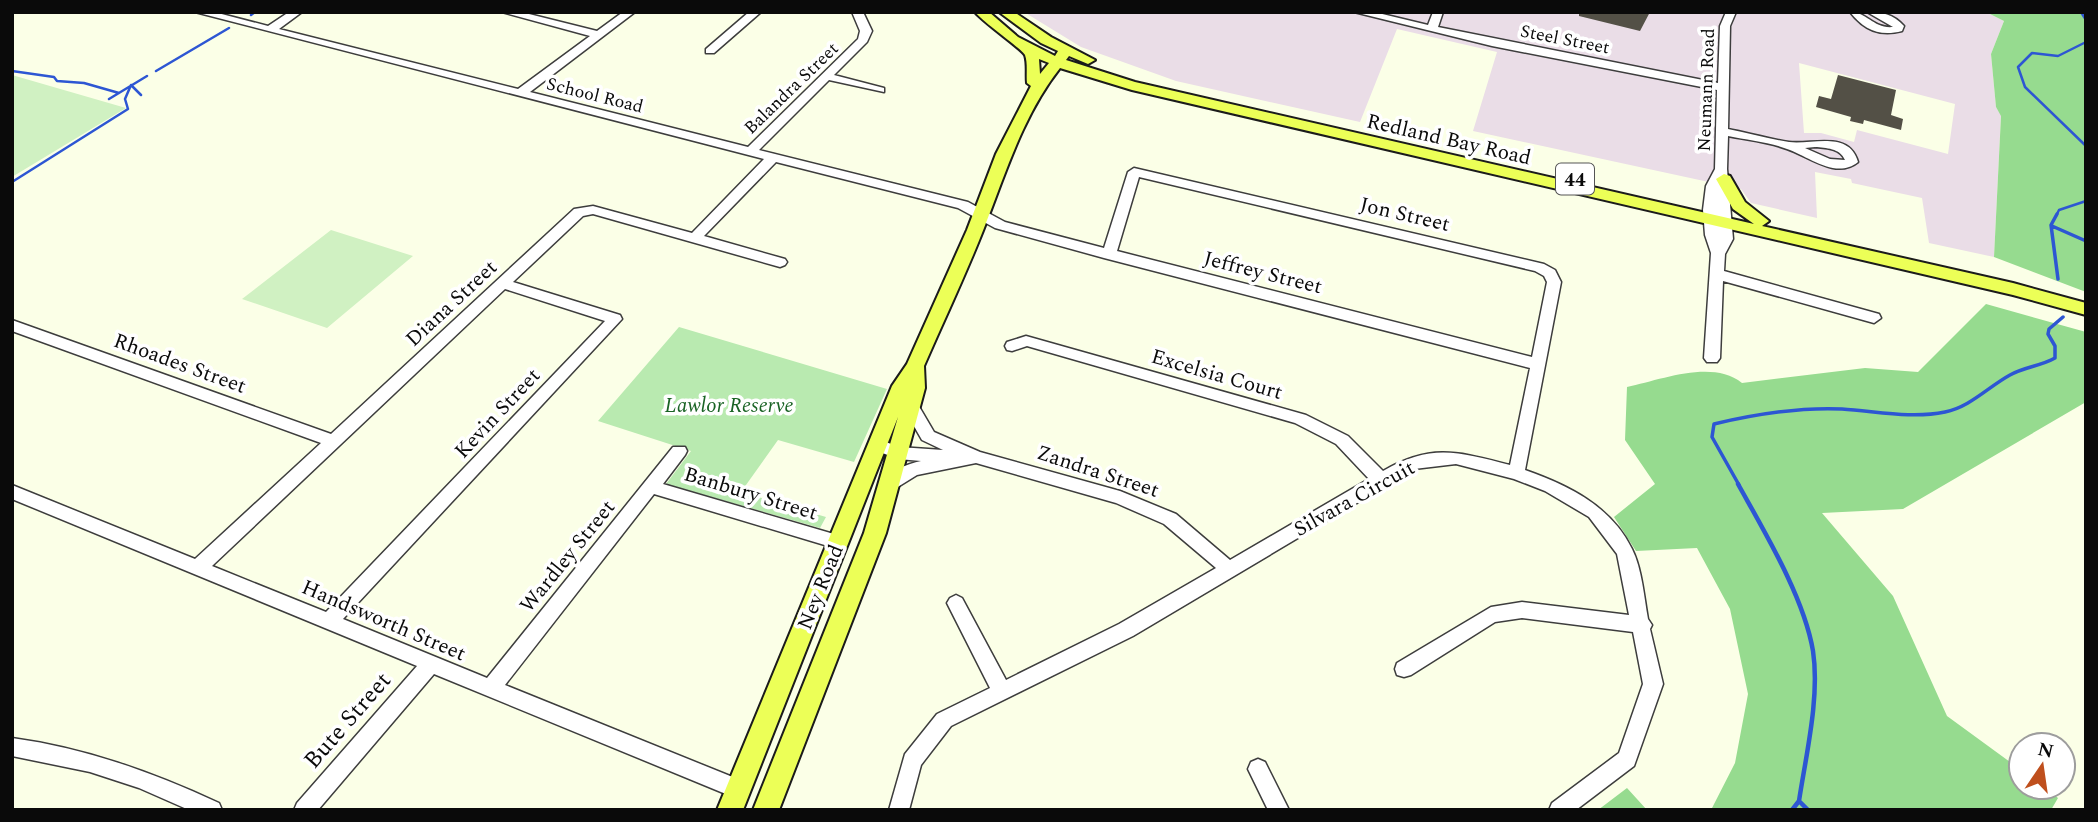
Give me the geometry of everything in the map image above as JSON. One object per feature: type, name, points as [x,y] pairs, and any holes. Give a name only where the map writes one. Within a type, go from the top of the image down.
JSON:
[{"type":"main road","name":"Redland Bay Road","points":[[981,12],[1000,30],[1026,47],[1111,80],[1196,103],[1718,216],[1761,221],[2086,299]]},
{"type":"main road","name":"Redland Bay Road","points":[[1005,12],[1059,58],[1116,71],[1185,92],[1718,216],[2086,309]]},
{"type":"main road","points":[[1026,47],[1032,56],[1037,86],[1064,77],[1111,80]]},
{"type":"main road","name":"Ney Road","points":[[766,810],[875,533],[890,482],[901,386],[915,366],[981,216],[1004,153],[1037,86],[1059,58]]},
{"type":"main road","points":[[1722,174],[1740,205],[1761,221]]},
{"type":"main road","name":"Ney Road","points":[[734,799],[838,542],[893,447],[911,407],[916,388],[915,366]]},
{"type":"street","name":"School Road","points":[[200,12],[962,205],[981,216]]},
{"type":"street","points":[[269,30],[298,12]]},
{"type":"street","points":[[507,12],[600,35]]},
{"type":"street","points":[[519,94],[630,12]]},
{"type":"street","points":[[710,51],[756,12]]},
{"type":"street","name":"Balandra Street","points":[[751,151],[829,77],[863,40],[866,31],[857,12]]},
{"type":"street","name":"Steel Street","points":[[1359,12],[1723,88]]},
{"type":"street","points":[[1432,29],[1438,12]]},
{"type":"street","name":"Neumann Road","points":[[1712,358],[1718,253],[1725,244],[1718,216],[1722,174],[1725,26],[1731,12]]},
{"type":"street","points":[[1854,12],[1875,29],[1898,29],[1899,26],[1890,19],[1872,12]]},
{"type":"street","points":[[829,77],[880,90]]},
{"type":"street","points":[[1722,131],[1792,146]]},
{"type":"street","points":[[695,238],[773,157]]},
{"type":"street","name":"Jon Street","points":[[1109,255],[1134,172],[1539,267],[1550,273],[1554,282],[1537,364],[1532,410],[1516,473]]},
{"type":"street","name":"Diana Street","points":[[199,567],[585,209],[780,262]]},
{"type":"street","name":"Jeffrey Street","points":[[981,216],[1000,225],[1109,255],[1537,364]]},
{"type":"street","points":[[1717,274],[1874,318]]},
{"type":"street","name":"Kevin Street","points":[[330,621],[615,319],[503,284]]},
{"type":"street","name":"Excelsia Court","points":[[1023,324],[1019,343],[1300,419],[1342,440],[1380,479]]},
{"type":"street","name":"Rhoades Street","points":[[12,325],[334,441]]},
{"type":"street","name":"Zandra Street","points":[[911,407],[928,436],[970,458]]},
{"type":"street","name":"Zandra Street","points":[[893,447],[951,447]]},
{"type":"street","name":"Zandra Street","points":[[893,447],[970,458],[1121,498],[1170,519],[1230,570]]},
{"type":"street","name":"Wardley Street","points":[[490,689],[679,451]]},
{"type":"street","name":"Zandra Street","points":[[890,482],[913,469],[970,458]]},
{"type":"street","name":"Silvara Circuit","points":[[900,810],[912,761],[944,720],[1126,629],[1410,463],[1457,458],[1516,473],[1551,486],[1595,512],[1625,552],[1643,625],[1653,684],[1627,759],[1559,810]]},
{"type":"street","name":"Banbury Street","points":[[651,487],[838,542]]},
{"type":"street","name":"Handsworth Street","points":[[12,492],[490,689],[734,799]]},
{"type":"street","points":[[956,603],[1001,690]]},
{"type":"street","points":[[1404,669],[1491,615],[1522,610],[1643,625]]},
{"type":"street","name":"Bute Street","points":[[304,810],[430,665]]},
{"type":"street","points":[[12,747],[72,757],[122,771],[212,810]]},
{"type":"street","points":[[1258,769],[1279,810]]},
{"type":"shaded area","points":[[1024,12],[1986,12],[2004,21],[1991,54],[1996,107],[2001,115],[1994,257],[1929,243],[1922,198],[1852,183],[1851,179],[1815,172],[1817,218],[1751,203],[1741,189],[1473,131],[1497,52],[1397,29],[1360,122],[1176,81],[1081,47]],"holes":[[[1799,63],[1955,104],[1948,154],[1857,130],[1854,142],[1821,133],[1804,133]]]},
{"type":"green space","points":[[1986,12],[2086,12],[2086,292],[1994,257],[2001,116],[1996,107],[1991,54],[2004,21]]},
{"type":"green space","points":[[12,75],[126,108],[12,177]]},
{"type":"green space","points":[[331,230],[413,256],[327,328],[242,299]]},
{"type":"green space","points":[[1986,304],[2086,332],[2086,402],[1903,509],[1822,513],[1893,596],[1947,716],[2007,760],[2007,801],[2056,801],[2051,810],[1711,810],[1735,763],[1748,694],[1730,609],[1697,548],[1636,551],[1614,517],[1655,484],[1625,440],[1627,387],[1670,376],[1701,372],[1730,376],[1742,383],[1865,368],[1918,372]]},
{"type":"green space","name":"Lawlor Reserve","points":[[679,327],[887,389],[854,462],[778,440],[741,492],[826,517],[820,528],[666,484],[691,451],[598,421]]},
{"type":"green space","points":[[1627,788],[1647,810],[1598,810]]},
{"type":"building","points":[[1579,12],[1650,12],[1640,31],[1579,16]]},
{"type":"building","points":[[1838,75],[1896,90],[1891,115],[1903,119],[1901,130],[1864,120],[1863,124],[1850,121],[1851,117],[1816,107],[1819,96],[1831,99]]},
{"type":"waterway","points":[[251,15],[255,12]]},
{"type":"waterway","points":[[2081,12],[2086,20]]},
{"type":"waterway","points":[[156,71],[229,28]]},
{"type":"waterway","points":[[2086,42],[2058,56],[2032,53],[2018,67],[2025,87],[2086,146]]},
{"type":"waterway","points":[[12,71],[54,77],[57,81],[84,83],[119,93]]},
{"type":"waterway","points":[[131,85],[147,76]]},
{"type":"waterway","points":[[131,85],[141,95]]},
{"type":"waterway","points":[[12,182],[128,109],[125,99],[131,86]]},
{"type":"waterway","points":[[119,93],[131,86]]},
{"type":"waterway","points":[[109,99],[119,93]]},
{"type":"waterway","points":[[2057,214],[2059,210],[2086,201]]},
{"type":"waterway","points":[[2057,214],[2051,225],[2058,279]]},
{"type":"waterway","points":[[2052,226],[2086,241]]},
{"type":"waterway","points":[[1739,485],[1712,437],[1714,424],[1762,414],[1810,409],[1919,415],[1945,412],[1971,401],[2010,375],[2055,358],[2055,346],[2048,334],[2049,329],[2063,317]]},
{"type":"waterway","points":[[1738,484],[1792,587],[1813,651],[1815,687],[1799,801]]},
{"type":"waterway","points":[[1792,810],[1799,801]]},
{"type":"waterway","points":[[1799,801],[1808,810]]}]
